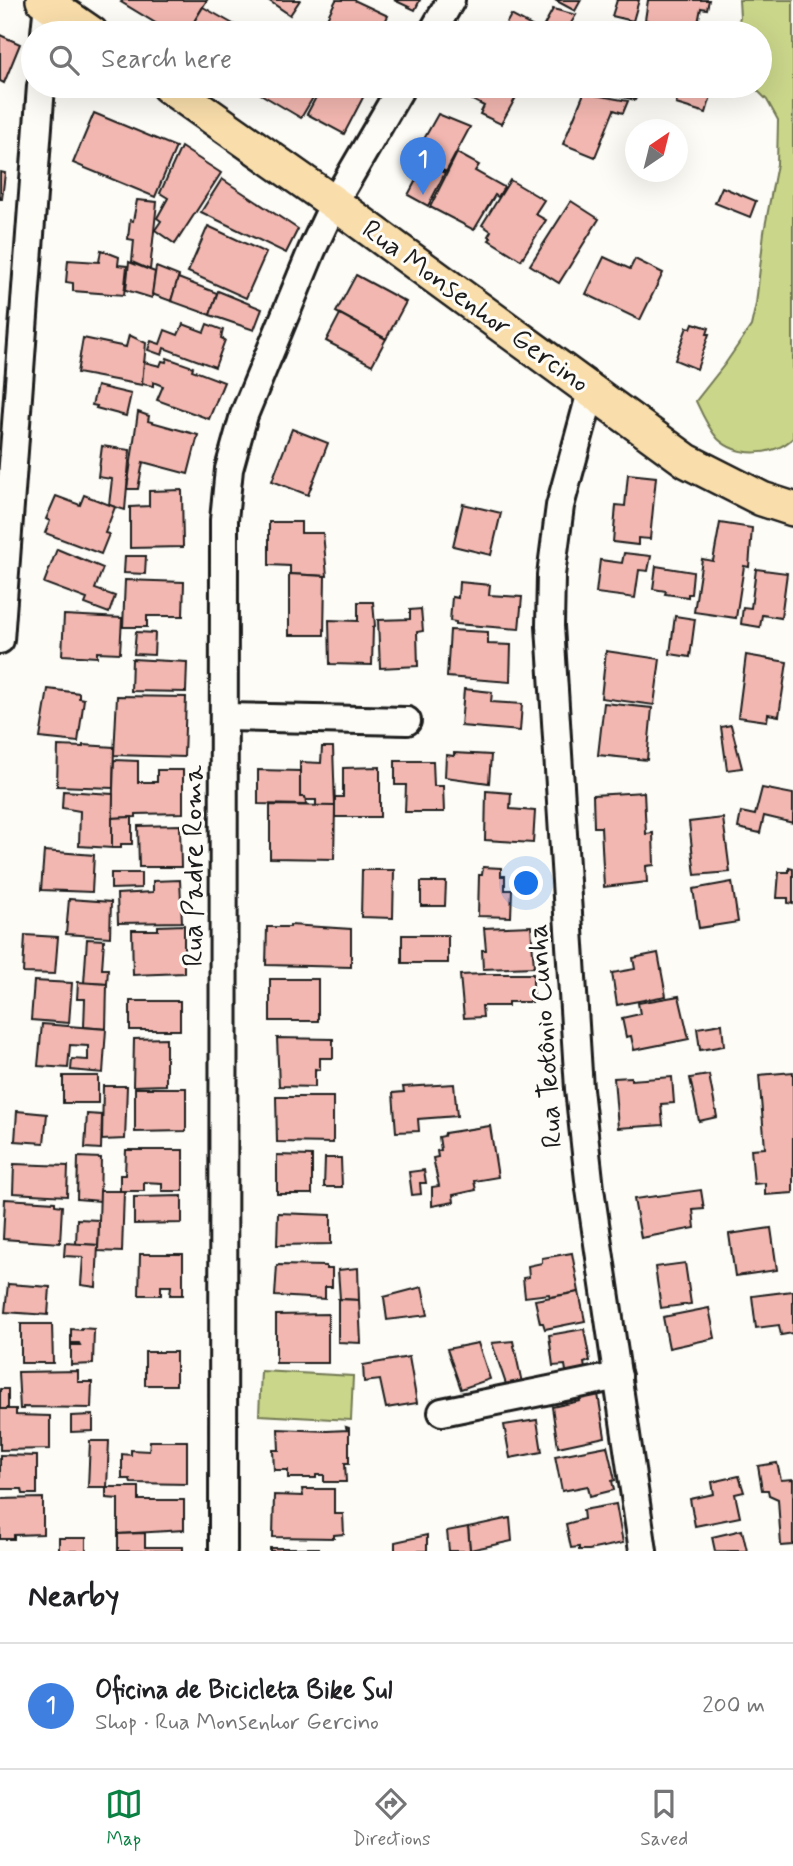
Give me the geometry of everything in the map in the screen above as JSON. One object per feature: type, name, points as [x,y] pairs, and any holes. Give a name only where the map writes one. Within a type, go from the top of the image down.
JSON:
[{"type":"main road","points":[[45,12],[65,21]]},
{"type":"main road","name":"Rua Monsenhor Gercino","points":[[185,98],[334,203],[687,461],[749,493],[793,509]]},
{"type":"street","points":[[439,21],[451,0]]},
{"type":"street","points":[[0,640],[10,366],[40,98]]},
{"type":"street","name":"Rua Padre Roma","points":[[223,1551],[224,520],[229,469],[244,415],[312,250],[334,203],[394,98]]},
{"type":"street","name":"Rua Teotônio Cunha","points":[[591,393],[560,506],[551,575],[550,626],[579,1089],[590,1189],[643,1551]]},
{"type":"street","points":[[225,717],[407,721]]},
{"type":"street","points":[[442,1412],[618,1376]]},
{"type":"green space","points":[[739,0],[793,0],[793,438],[776,448],[756,452],[735,449],[718,439],[708,426],[696,401],[751,326],[777,164],[778,120],[765,98],[772,98],[772,21],[739,21]]},
{"type":"green space","points":[[261,1371],[353,1376],[351,1420],[259,1415]]},
{"type":"building","points":[[207,0],[194,21],[152,21],[121,2]]},
{"type":"building","points":[[268,0],[300,0],[290,15]]},
{"type":"building","points":[[336,0],[354,0],[388,16],[385,21],[326,21]]},
{"type":"building","points":[[394,0],[420,0],[415,10]]},
{"type":"building","points":[[555,0],[581,0],[575,11]]},
{"type":"building","points":[[617,0],[639,0],[633,21],[612,16]]},
{"type":"building","points":[[648,0],[709,0],[707,9],[701,8],[698,21],[645,20]]},
{"type":"building","points":[[203,7],[228,21],[194,21]]},
{"type":"building","points":[[553,9],[576,15],[572,21],[546,21]]},
{"type":"building","points":[[511,15],[522,21],[508,21]]},
{"type":"building","points":[[0,35],[20,44],[4,83],[0,81]]},
{"type":"building","points":[[267,98],[313,98],[301,118]]},
{"type":"building","points":[[316,98],[363,98],[344,134],[307,114]]},
{"type":"building","points":[[469,98],[516,98],[501,124],[480,114],[484,106]]},
{"type":"building","points":[[582,98],[628,101],[623,113],[614,110],[595,157],[563,144]]},
{"type":"building","points":[[678,98],[710,98],[706,113],[676,104]]},
{"type":"building","points":[[94,113],[176,147],[155,197],[73,163]]},
{"type":"building","points":[[438,114],[470,127],[446,172],[415,155]]},
{"type":"building","points":[[181,147],[221,173],[175,244],[155,230],[161,221],[157,218],[168,198],[160,193]]},
{"type":"building","points":[[457,153],[479,165],[475,171],[504,187],[498,197],[495,195],[474,230],[430,207]]},
{"type":"building","points":[[423,167],[430,171],[432,167],[445,173],[428,206],[408,195]]},
{"type":"building","points":[[0,172],[5,173],[2,199],[0,199]]},
{"type":"building","points":[[222,179],[298,229],[286,253],[201,212]]},
{"type":"building","points":[[510,180],[544,200],[535,214],[546,220],[521,260],[489,240],[491,231],[482,225]]},
{"type":"building","points":[[722,187],[756,201],[750,217],[715,203]]},
{"type":"building","points":[[137,200],[157,202],[150,270],[132,262],[134,240],[128,239],[130,220],[133,221]]},
{"type":"building","points":[[571,201],[599,219],[559,283],[530,265]]},
{"type":"building","points":[[208,226],[266,253],[246,298],[188,272]]},
{"type":"building","points":[[101,250],[119,257],[118,265],[127,266],[124,295],[73,291],[73,283],[66,282],[68,260],[99,262]]},
{"type":"building","points":[[604,257],[630,269],[635,259],[663,273],[640,320],[586,294]]},
{"type":"building","points":[[129,262],[155,272],[152,298],[126,290]]},
{"type":"building","points":[[156,267],[179,276],[171,301],[152,294]]},
{"type":"building","points":[[356,275],[406,302],[386,339],[336,312]]},
{"type":"building","points":[[178,278],[217,293],[210,315],[171,301]]},
{"type":"building","points":[[218,291],[262,309],[254,330],[210,315]]},
{"type":"building","points":[[340,314],[386,339],[372,365],[326,341]]},
{"type":"building","points":[[693,323],[709,328],[697,369],[675,360],[687,327],[691,328]]},
{"type":"building","points":[[183,324],[204,332],[207,324],[223,330],[221,338],[225,340],[215,367],[164,348],[162,355],[148,350],[151,341],[160,344],[165,330],[178,335]]},
{"type":"building","points":[[129,335],[146,343],[142,385],[77,373],[83,338],[126,347]]},
{"type":"building","points":[[167,358],[224,382],[209,419],[157,400],[163,386],[153,382],[153,386],[142,384],[144,362],[160,366]]},
{"type":"building","points":[[97,386],[131,394],[126,416],[92,405]]},
{"type":"building","points":[[138,412],[149,416],[148,421],[198,435],[188,474],[143,462],[138,489],[127,489]]},
{"type":"building","points":[[292,429],[328,443],[308,495],[272,481]]},
{"type":"building","points":[[102,446],[130,450],[125,510],[109,505],[112,479],[98,477]]},
{"type":"building","points":[[628,474],[656,477],[650,539],[638,538],[638,545],[613,542],[616,505],[625,506]]},
{"type":"building","points":[[182,490],[183,547],[130,548],[130,507],[149,506],[149,491]]},
{"type":"building","points":[[84,495],[115,507],[105,533],[109,534],[101,554],[45,533],[50,521],[46,519],[56,496],[80,505]]},
{"type":"building","points":[[463,504],[501,513],[491,555],[453,546]]},
{"type":"building","points":[[269,522],[301,522],[301,533],[323,533],[327,576],[290,574],[290,566],[269,565]]},
{"type":"building","points":[[720,523],[752,528],[749,567],[744,566],[736,618],[694,612],[702,559],[713,561]]},
{"type":"building","points":[[57,549],[103,568],[95,589],[115,596],[109,613],[85,604],[87,599],[44,583]]},
{"type":"building","points":[[624,553],[651,556],[648,571],[639,570],[635,598],[596,593],[600,560],[622,563]]},
{"type":"building","points":[[125,556],[146,556],[145,574],[124,573]]},
{"type":"building","points":[[656,566],[693,572],[691,594],[688,594],[688,597],[665,594],[666,591],[653,589]]},
{"type":"building","points":[[756,569],[787,573],[781,618],[762,615],[760,627],[741,624],[743,607],[751,608]]},
{"type":"building","points":[[289,574],[325,576],[324,635],[289,635]]},
{"type":"building","points":[[125,580],[184,582],[183,616],[147,616],[147,627],[123,627]]},
{"type":"building","points":[[459,582],[490,585],[489,595],[522,597],[519,629],[456,624],[450,621],[452,597],[458,598]]},
{"type":"building","points":[[358,602],[373,602],[375,626],[372,665],[330,664],[329,620],[358,621]]},
{"type":"building","points":[[421,609],[423,631],[417,632],[418,666],[380,668],[378,620],[410,619],[410,610]]},
{"type":"building","points":[[64,615],[122,618],[120,653],[97,652],[97,657],[62,655]]},
{"type":"building","points":[[675,616],[695,619],[690,657],[670,654]]},
{"type":"building","points":[[450,630],[488,632],[488,644],[511,645],[510,682],[447,677]]},
{"type":"building","points":[[136,632],[155,633],[154,655],[134,654]]},
{"type":"building","points":[[606,651],[660,659],[654,705],[601,698]]},
{"type":"building","points":[[746,655],[787,662],[779,716],[768,714],[767,721],[738,717]]},
{"type":"building","points":[[132,659],[187,662],[186,692],[131,691]]},
{"type":"building","points":[[48,689],[79,693],[79,698],[84,699],[78,742],[40,738]]},
{"type":"building","points":[[464,689],[492,692],[491,702],[522,704],[520,731],[461,726]]},
{"type":"building","points":[[117,696],[186,697],[184,757],[114,755]]},
{"type":"building","points":[[604,703],[652,708],[647,760],[598,755]]},
{"type":"building","points":[[731,725],[742,768],[727,770],[721,727]]},
{"type":"building","points":[[58,746],[114,747],[113,788],[57,786]]},
{"type":"building","points":[[322,747],[333,747],[335,806],[316,806],[316,800],[300,797],[300,762],[321,763]]},
{"type":"building","points":[[454,753],[491,755],[489,783],[445,777],[446,755],[454,756]]},
{"type":"building","points":[[114,760],[138,761],[138,782],[157,782],[157,770],[183,770],[183,813],[136,814],[136,817],[112,818]]},
{"type":"building","points":[[395,761],[433,761],[434,786],[443,786],[444,812],[405,812],[406,785],[395,785]]},
{"type":"building","points":[[380,767],[380,817],[335,817],[335,797],[343,797],[343,768]]},
{"type":"building","points":[[258,770],[300,771],[300,797],[305,797],[306,805],[258,804]]},
{"type":"building","points":[[762,788],[793,794],[793,823],[764,816],[760,833],[738,828],[741,812],[755,815]]},
{"type":"building","points":[[63,791],[113,794],[112,848],[79,846],[80,811],[62,808]]},
{"type":"building","points":[[486,791],[511,793],[510,809],[535,811],[533,843],[485,840]]},
{"type":"building","points":[[644,792],[646,834],[653,833],[654,865],[646,866],[647,882],[604,887],[601,827],[594,827],[593,795]]},
{"type":"building","points":[[270,805],[335,806],[334,859],[270,858]]},
{"type":"building","points":[[132,817],[132,844],[121,844],[121,848],[112,848],[112,818]]},
{"type":"building","points":[[723,818],[730,872],[695,875],[689,822]]},
{"type":"building","points":[[180,825],[181,867],[139,867],[138,826]]},
{"type":"building","points":[[44,851],[94,855],[92,892],[41,890]]},
{"type":"building","points":[[483,867],[501,868],[501,876],[505,876],[505,890],[512,890],[511,917],[478,916],[479,875],[482,875]]},
{"type":"building","points":[[789,868],[793,869],[793,904],[788,903],[788,898],[777,898],[779,872],[789,872]]},
{"type":"building","points":[[362,870],[394,870],[393,918],[361,917]]},
{"type":"building","points":[[111,873],[141,873],[141,888],[111,889]]},
{"type":"building","points":[[180,880],[182,922],[118,923],[117,894],[153,892],[153,881]]},
{"type":"building","points":[[421,882],[446,882],[445,906],[421,906]]},
{"type":"building","points":[[732,882],[738,922],[699,928],[693,889]]},
{"type":"building","points":[[69,899],[111,902],[110,937],[66,934]]},
{"type":"building","points":[[184,925],[184,973],[133,975],[132,930],[158,930],[158,926]]},
{"type":"building","points":[[290,925],[351,929],[351,967],[266,965],[267,927]]},
{"type":"building","points":[[531,926],[534,967],[483,969],[482,950],[486,950],[484,928]]},
{"type":"building","points":[[25,935],[58,937],[55,974],[23,973]]},
{"type":"building","points":[[402,935],[448,935],[448,963],[402,963]]},
{"type":"building","points":[[87,939],[104,940],[102,969],[108,969],[107,984],[84,983]]},
{"type":"building","points":[[658,953],[666,996],[617,1005],[612,973],[635,969],[633,958]]},
{"type":"building","points":[[533,974],[533,1002],[482,1006],[483,1017],[464,1018],[460,975]]},
{"type":"building","points":[[270,979],[318,979],[318,1021],[270,1021]]},
{"type":"building","points":[[34,981],[72,983],[69,1023],[31,1020]]},
{"type":"building","points":[[78,982],[107,984],[106,1029],[84,1027],[85,999],[77,999]]},
{"type":"building","points":[[679,996],[689,1039],[634,1050],[631,1036],[626,1037],[622,1018],[640,1014],[638,1003]]},
{"type":"building","points":[[130,1001],[180,1001],[180,1030],[130,1030]]},
{"type":"building","points":[[42,1024],[106,1029],[103,1073],[71,1070],[72,1059],[88,1060],[88,1046],[70,1045],[68,1068],[38,1066]]},
{"type":"building","points":[[722,1024],[724,1046],[700,1050],[697,1028]]},
{"type":"building","points":[[166,1038],[166,1085],[133,1086],[134,1039]]},
{"type":"building","points":[[277,1038],[333,1039],[333,1058],[320,1058],[320,1070],[315,1069],[315,1087],[279,1086]]},
{"type":"building","points":[[793,1072],[793,1193],[765,1195],[765,1183],[754,1184],[751,1149],[765,1148],[759,1075]]},
{"type":"building","points":[[709,1075],[717,1117],[699,1121],[690,1078]]},
{"type":"building","points":[[63,1076],[98,1076],[98,1103],[63,1103]]},
{"type":"building","points":[[631,1077],[631,1080],[672,1077],[674,1103],[661,1104],[663,1125],[618,1128],[614,1078]]},
{"type":"building","points":[[454,1084],[457,1116],[418,1119],[419,1131],[396,1132],[393,1093],[404,1092],[403,1087]]},
{"type":"building","points":[[103,1086],[127,1086],[125,1139],[102,1140]]},
{"type":"building","points":[[135,1088],[186,1088],[186,1131],[135,1132]]},
{"type":"building","points":[[276,1097],[333,1097],[333,1143],[277,1142]]},
{"type":"building","points":[[17,1111],[47,1114],[44,1143],[15,1141]]},
{"type":"building","points":[[87,1114],[102,1115],[101,1149],[85,1148]]},
{"type":"building","points":[[490,1126],[498,1177],[474,1181],[476,1190],[453,1195],[454,1202],[432,1206],[432,1187],[439,1186],[433,1158],[438,1157],[437,1151],[441,1150],[439,1137],[445,1133]]},
{"type":"building","points":[[126,1150],[183,1150],[183,1191],[162,1191],[162,1183],[144,1182],[144,1191],[120,1191],[120,1175],[125,1175]]},
{"type":"building","points":[[277,1155],[312,1156],[312,1194],[277,1194]]},
{"type":"building","points":[[78,1157],[101,1158],[100,1201],[77,1199]]},
{"type":"building","points":[[325,1158],[341,1158],[342,1187],[324,1187]]},
{"type":"building","points":[[14,1164],[68,1166],[67,1196],[13,1193]]},
{"type":"building","points":[[424,1170],[426,1183],[420,1183],[421,1194],[412,1195],[409,1172]]},
{"type":"building","points":[[701,1190],[704,1209],[693,1210],[695,1228],[641,1238],[634,1199]]},
{"type":"building","points":[[100,1191],[124,1191],[122,1252],[98,1251]]},
{"type":"building","points":[[182,1196],[182,1223],[134,1224],[134,1197]]},
{"type":"building","points":[[5,1199],[55,1202],[55,1205],[62,1206],[60,1243],[3,1239]]},
{"type":"building","points":[[278,1213],[331,1215],[331,1244],[277,1245]]},
{"type":"building","points":[[77,1219],[99,1220],[98,1245],[76,1244]]},
{"type":"building","points":[[771,1228],[777,1270],[735,1276],[729,1234]]},
{"type":"building","points":[[65,1243],[98,1245],[96,1287],[81,1285],[83,1257],[64,1256]]},
{"type":"building","points":[[572,1253],[579,1292],[550,1297],[549,1294],[525,1297],[523,1278],[529,1277],[528,1266],[542,1263],[542,1258]]},
{"type":"building","points":[[140,1254],[183,1254],[183,1295],[170,1295],[171,1286],[161,1286],[161,1295],[139,1295]]},
{"type":"building","points":[[685,1263],[691,1304],[661,1308],[655,1267]]},
{"type":"building","points":[[277,1265],[326,1266],[326,1269],[332,1269],[332,1287],[325,1287],[325,1299],[275,1296]]},
{"type":"building","points":[[358,1268],[359,1300],[340,1299],[338,1270]]},
{"type":"building","points":[[8,1284],[50,1287],[48,1315],[5,1312]]},
{"type":"building","points":[[422,1287],[428,1315],[387,1320],[384,1297]]},
{"type":"building","points":[[793,1291],[793,1333],[781,1335],[779,1325],[756,1328],[752,1296]]},
{"type":"building","points":[[579,1292],[585,1321],[545,1329],[543,1323],[540,1323],[535,1300]]},
{"type":"building","points":[[338,1299],[359,1300],[361,1343],[338,1342]]},
{"type":"building","points":[[709,1308],[715,1338],[669,1348],[663,1317]]},
{"type":"building","points":[[328,1314],[328,1363],[276,1363],[276,1315]]},
{"type":"building","points":[[21,1324],[52,1324],[53,1363],[21,1363]]},
{"type":"building","points":[[71,1329],[94,1329],[93,1364],[71,1365],[71,1345],[80,1345],[71,1343]]},
{"type":"building","points":[[584,1329],[590,1361],[584,1363],[587,1379],[568,1383],[565,1365],[553,1366],[549,1335]]},
{"type":"building","points":[[513,1341],[522,1383],[507,1387],[492,1343]]},
{"type":"building","points":[[478,1343],[490,1379],[461,1389],[447,1349]]},
{"type":"building","points":[[145,1352],[176,1352],[176,1385],[145,1385]]},
{"type":"building","points":[[409,1357],[417,1403],[386,1408],[380,1380],[364,1382],[363,1365]]},
{"type":"building","points":[[78,1371],[78,1382],[92,1382],[91,1408],[20,1409],[18,1372]]},
{"type":"building","points":[[0,1389],[8,1389],[8,1409],[0,1409]]},
{"type":"building","points":[[598,1394],[605,1437],[558,1447],[552,1407],[580,1401],[579,1397]]},
{"type":"building","points":[[0,1409],[16,1409],[16,1415],[50,1416],[50,1449],[0,1450]]},
{"type":"building","points":[[93,1415],[93,1431],[71,1432],[71,1416]]},
{"type":"building","points":[[537,1420],[542,1452],[510,1458],[504,1425]]},
{"type":"building","points":[[346,1427],[349,1428],[349,1463],[345,1463],[346,1482],[324,1482],[324,1475],[316,1475],[316,1478],[288,1478],[288,1470],[274,1470],[273,1450],[279,1450],[278,1429],[327,1431],[347,1430]]},
{"type":"building","points":[[90,1441],[109,1441],[107,1487],[88,1487]]},
{"type":"building","points":[[150,1441],[187,1441],[187,1484],[131,1483],[130,1479],[122,1479],[122,1454],[131,1455],[131,1450],[149,1451]]},
{"type":"building","points":[[607,1446],[615,1480],[612,1481],[614,1490],[590,1496],[588,1486],[562,1491],[555,1456]]},
{"type":"building","points":[[0,1455],[37,1456],[37,1494],[23,1494],[22,1489],[0,1489]]},
{"type":"building","points":[[777,1463],[781,1480],[793,1479],[793,1545],[781,1546],[778,1499],[769,1495],[768,1490],[762,1490],[758,1466]]},
{"type":"building","points":[[739,1476],[744,1492],[735,1494],[740,1517],[695,1526],[690,1499],[714,1494],[712,1482]]},
{"type":"building","points":[[106,1487],[139,1487],[139,1500],[184,1500],[184,1530],[118,1534],[118,1499],[106,1498]]},
{"type":"building","points":[[302,1489],[334,1489],[334,1514],[343,1514],[344,1534],[334,1535],[334,1538],[273,1537],[274,1495],[303,1496]]},
{"type":"building","points":[[43,1498],[43,1534],[14,1535],[14,1539],[0,1539],[0,1499]]},
{"type":"building","points":[[616,1504],[623,1543],[589,1550],[571,1548],[566,1524],[584,1519],[583,1510]]},
{"type":"building","points":[[510,1518],[512,1541],[470,1550],[468,1527]]},
{"type":"building","points":[[468,1527],[470,1551],[449,1551],[447,1531]]},
{"type":"building","points":[[742,1530],[747,1551],[715,1551],[712,1537]]},
{"type":"building","points":[[145,1533],[145,1547],[183,1547],[183,1551],[118,1551],[118,1534]]},
{"type":"building","points":[[427,1535],[427,1551],[395,1551],[395,1542]]},
{"type":"building","points":[[59,1538],[86,1538],[86,1551],[59,1551]]},
{"type":"building","points":[[270,1548],[319,1548],[319,1551],[270,1551]]},
{"type":"place","name":"Oficina de Bicicleta Bike Sul","points":[[423,195]]}]
